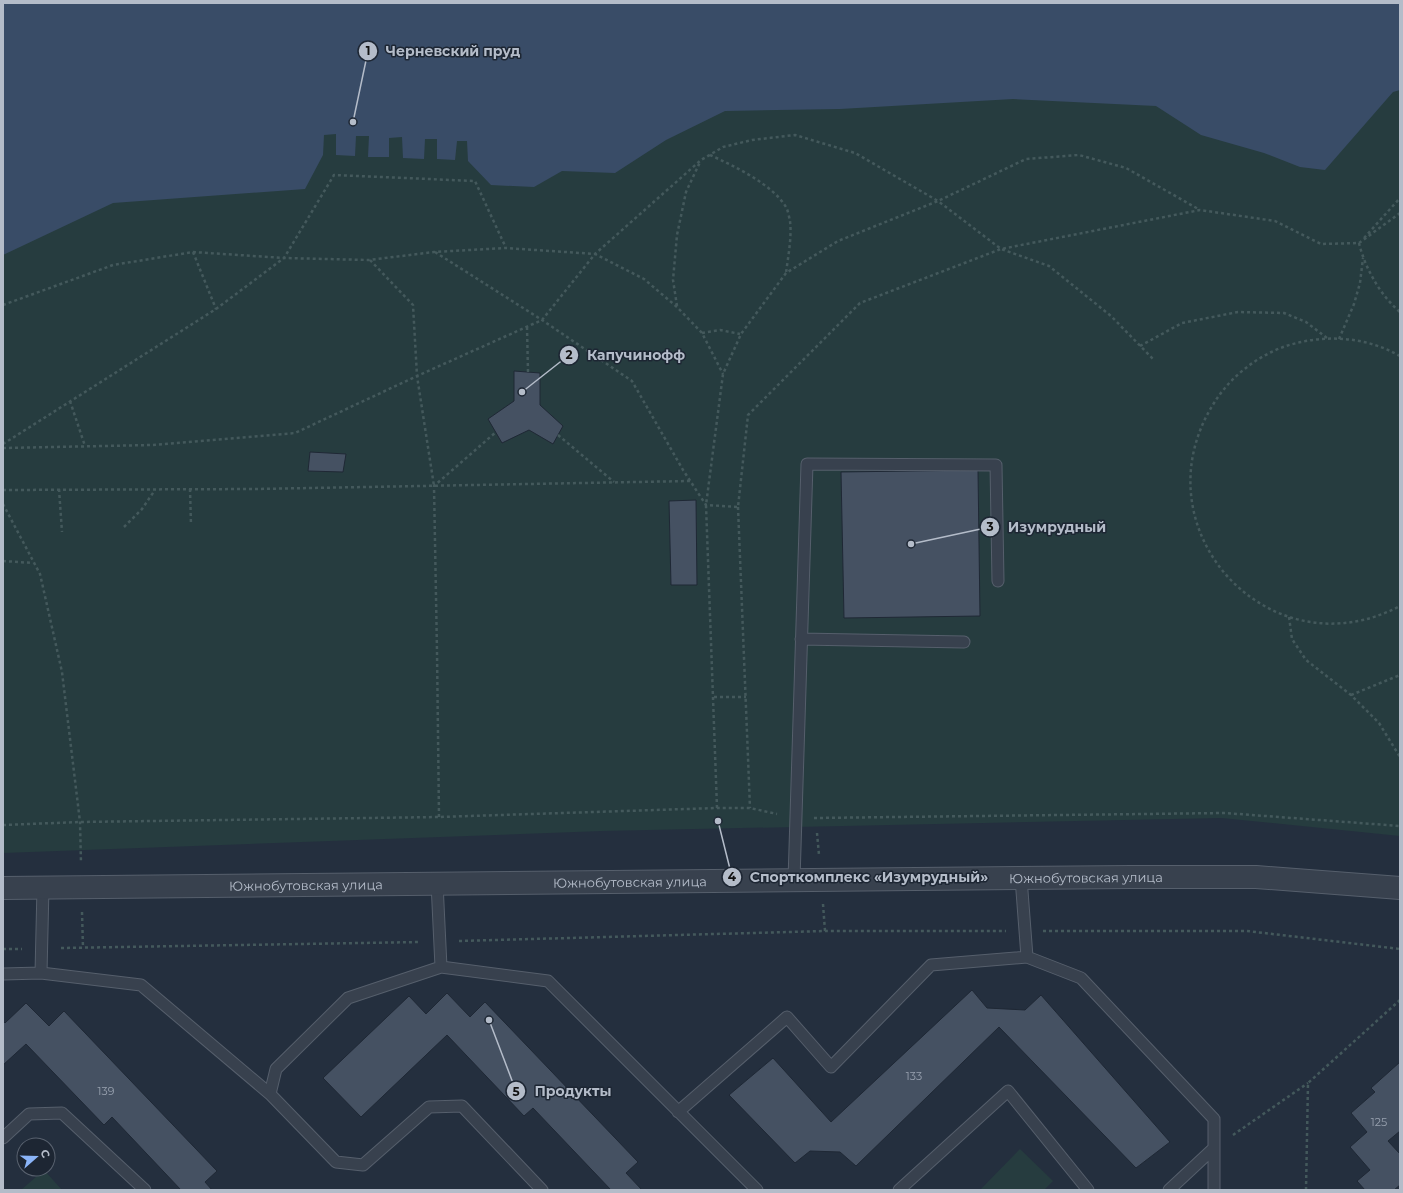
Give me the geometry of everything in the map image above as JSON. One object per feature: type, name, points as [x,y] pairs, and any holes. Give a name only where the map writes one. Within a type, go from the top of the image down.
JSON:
[{"type":"street","name":"Южнобутовская улица","points":[[3,888],[1256,877],[1400,888]]},
{"type":"lane","points":[[794,880],[807,464],[996,465],[998,581]]},
{"type":"lane","points":[[802,639],[964,642]]},
{"type":"lane","points":[[1021,878],[1027,957]]},
{"type":"lane","points":[[437,883],[441,967]]},
{"type":"lane","points":[[42,887],[42,973]]},
{"type":"lane","points":[[678,1112],[787,1017],[831,1067],[930,965],[1027,957],[1081,978],[1214,1119],[1214,1190]]},
{"type":"lane","points":[[270,1094],[276,1069],[348,998],[441,967],[548,981],[757,1190]]},
{"type":"lane","points":[[3,974],[42,973],[141,985],[270,1094],[336,1162],[363,1165],[429,1107],[462,1106],[542,1190]]},
{"type":"lane","points":[[899,1190],[1008,1091],[1088,1190]]},
{"type":"lane","points":[[3,1138],[29,1114],[62,1113],[145,1190]]},
{"type":"lane","points":[[1169,1190],[1214,1148]]},
{"type":"path","points":[[3,448],[153,445],[295,433],[542,320],[595,254],[701,160],[723,147],[752,140],[795,135],[855,153],[938,201],[1001,249],[1049,266],[1111,316],[1153,359]]},
{"type":"path","points":[[710,154],[741,170],[771,191],[786,207],[790,222],[786,273]]},
{"type":"path","points":[[717,808],[706,505],[723,374],[741,334],[786,273],[838,241],[938,201],[1026,159],[1079,155],[1126,168],[1200,210]]},
{"type":"path","points":[[677,307],[673,280],[677,235],[686,192],[701,160]]},
{"type":"path","points":[[3,444],[216,309],[284,258],[334,175],[475,180],[506,248]]},
{"type":"path","points":[[1359,242],[1400,198]]},
{"type":"path","points":[[750,808],[738,507],[748,415],[860,303],[1001,249],[1200,210],[1274,221],[1321,244],[1359,242],[1400,213]]},
{"type":"path","points":[[1359,242],[1363,258],[1390,304],[1400,312]]},
{"type":"path","points":[[3,304],[113,265],[193,252],[284,258],[370,260],[434,252],[506,248],[595,254],[644,279],[677,307],[702,333],[723,374]]},
{"type":"path","points":[[193,252],[216,309]]},
{"type":"path","points":[[434,252],[542,320],[632,381],[690,482],[706,505]]},
{"type":"path","points":[[1339,339],[1354,304],[1360,283],[1363,258]]},
{"type":"path","points":[[370,260],[414,305],[417,376],[434,486],[438,652],[439,817]]},
{"type":"path","points":[[1140,346],[1182,323],[1238,312],[1284,314],[1306,322],[1327,338]]},
{"type":"path","points":[[527,327],[528,372]]},
{"type":"path","points":[[702,333],[720,330],[741,334]]},
{"type":"path","points":[[1400,356],[1376,345],[1351,340],[1327,338],[1302,341],[1278,349],[1256,360],[1236,376],[1220,394],[1206,415],[1197,438],[1191,462],[1190,487],[1193,511],[1200,535],[1212,557],[1227,577],[1246,594],[1266,608],[1289,617],[1313,623],[1338,624],[1363,620],[1387,613],[1400,606]]},
{"type":"path","points":[[70,401],[85,446]]},
{"type":"path","points":[[434,486],[496,432]]},
{"type":"path","points":[[558,435],[615,483]]},
{"type":"path","points":[[3,490],[690,482]]},
{"type":"path","points":[[59,489],[62,532]]},
{"type":"path","points":[[124,527],[142,510],[156,489]]},
{"type":"path","points":[[190,489],[191,525]]},
{"type":"path","points":[[3,504],[40,574],[62,672],[80,822]]},
{"type":"path","points":[[706,505],[738,507]]},
{"type":"path","points":[[3,561],[34,563]]},
{"type":"path","points":[[1289,617],[1292,639],[1306,660],[1351,695],[1379,723],[1400,757]]},
{"type":"path","points":[[1351,695],[1400,675]]},
{"type":"path","points":[[714,697],[746,697]]},
{"type":"path","points":[[3,826],[80,822],[439,817],[717,808],[750,808],[797,818],[1225,813],[1400,826]]},
{"type":"path","points":[[3,949],[440,941],[825,931],[1247,931],[1400,950]]},
{"type":"path","points":[[1214,1148],[1308,1083],[1400,1000]]},
{"type":"path","points":[[1306,1190],[1308,1083]]},
{"type":"green space","points":[[3,3],[1400,3],[1400,836],[1222,818],[602,831],[3,853]]},
{"type":"green space","points":[[1020,1149],[1053,1181],[1044,1190],[980,1190]]},
{"type":"green space","points":[[36,1177],[50,1177],[62,1190],[21,1190]]},
{"type":"water","points":[[3,3],[1400,3],[1400,90],[1393,92],[1325,170],[1300,167],[1264,153],[1201,135],[1156,106],[1013,99],[840,109],[725,111],[666,140],[615,173],[562,171],[534,187],[491,185],[468,161],[467,141],[457,141],[455,160],[437,159],[437,139],[425,139],[424,159],[403,158],[402,137],[389,138],[389,157],[368,157],[369,136],[356,136],[355,156],[336,155],[336,134],[324,135],[323,155],[305,189],[113,203],[3,255]]},
{"type":"building","points":[[514,371],[540,373],[540,405],[563,426],[553,444],[529,430],[502,443],[488,419],[514,401]]},
{"type":"building","points":[[310,452],[346,454],[343,472],[308,471]]},
{"type":"building","points":[[978,470],[980,616],[844,618],[841,472]]},
{"type":"building","points":[[696,500],[697,585],[671,585],[669,501]]},
{"type":"building","points":[[972,990],[987,1008],[1025,1010],[1041,995],[1170,1142],[1136,1168],[999,1027],[856,1166],[840,1152],[810,1151],[795,1163],[729,1095],[773,1058],[831,1122]]},
{"type":"building","points":[[447,993],[470,1017],[485,1002],[638,1162],[626,1173],[642,1190],[611,1190],[533,1108],[524,1116],[447,1035],[361,1117],[323,1078],[409,996],[426,1014]]},
{"type":"building","points":[[26,1003],[49,1026],[64,1011],[217,1171],[205,1182],[212,1190],[181,1190],[112,1117],[104,1125],[26,1044],[3,1065],[3,1021],[5,1023]]},
{"type":"building","points":[[1400,1062],[1400,1131],[1388,1141],[1400,1154],[1400,1185],[1394,1190],[1365,1190],[1357,1181],[1370,1170],[1350,1147],[1367,1132],[1351,1113],[1375,1092],[1371,1088]]},
{"type":"place","name":"Черневский пруд","points":[[353,122]]},
{"type":"place","name":"Капучинофф","points":[[522,392]]},
{"type":"place","name":"Изумрудный","points":[[911,544]]},
{"type":"place","name":"Спорткомплекс «Изумрудный»","points":[[718,821]]},
{"type":"place","name":"Продукты","points":[[489,1020]]}]
